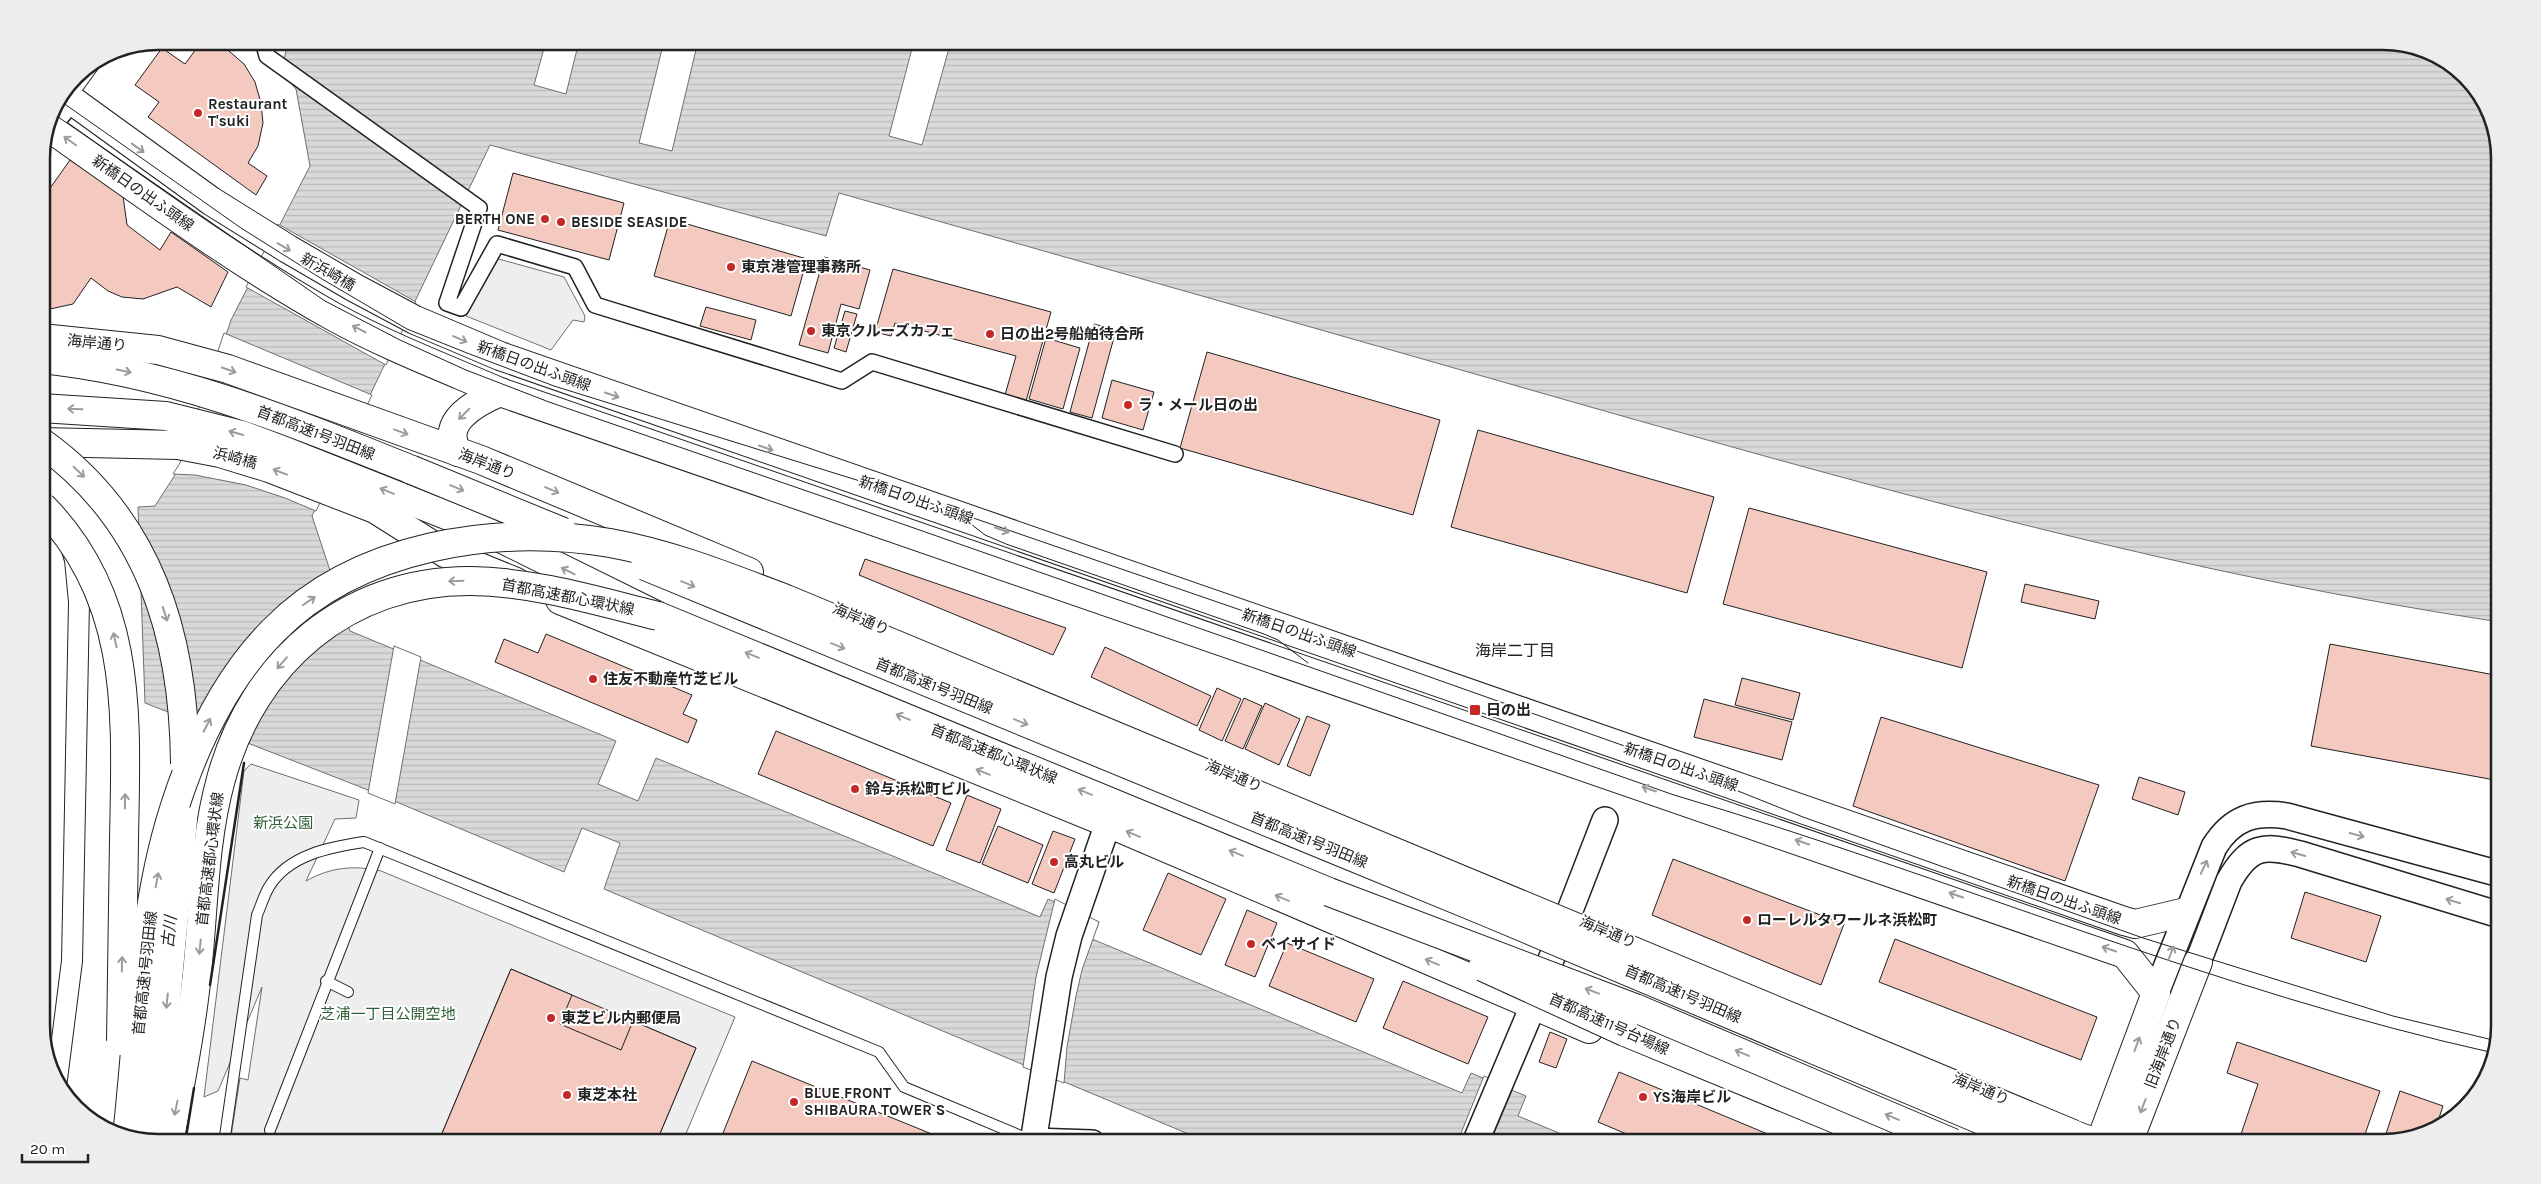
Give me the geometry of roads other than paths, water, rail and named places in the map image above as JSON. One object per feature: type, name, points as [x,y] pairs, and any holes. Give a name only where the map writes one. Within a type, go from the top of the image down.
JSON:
[{"type":"main road","name":"新浜崎橋","points":[[69,97],[243,221],[354,288],[415,320]]},
{"type":"main road","name":"新橋日の出ふ頭線","points":[[54,131],[239,259],[335,318],[402,351],[500,392],[2125,954],[2156,993]]},
{"type":"main road","name":"新橋日の出ふ頭線","points":[[415,320],[509,359],[2124,921],[2135,924],[2186,912]]},
{"type":"main road","name":"海岸通り","points":[[50,339],[115,344],[182,355],[481,460],[1568,915],[2082,1134]]},
{"type":"main road","name":"首都高速1号羽田線","points":[[50,360],[118,370],[164,380],[293,423],[1489,913],[2015,1134]]},
{"type":"main road","points":[[458,452],[453,445],[452,433],[457,421],[478,402],[500,392]]},
{"type":"main road","name":"首都高速都心環状線","points":[[50,409],[166,416],[242,435],[484,530],[658,616],[1329,892]]},
{"type":"main road","name":"浜崎橋","points":[[50,442],[178,445],[220,453],[269,468],[376,509],[445,553],[1108,823]]},
{"type":"main road","name":"首都高速都心環状線","points":[[50,448],[78,471],[97,491],[131,538],[158,594],[174,644],[178,670],[185,736],[183,836],[154,1134]]},
{"type":"main road","points":[[50,516],[74,544],[99,590],[113,631],[122,676],[126,741],[120,1127]]},
{"type":"main road","name":"首都高速1号羽田線","points":[[128,1129],[152,907],[173,811],[199,741],[242,667],[275,629],[325,591],[358,573],[387,561],[454,543],[512,537],[572,538],[638,549],[680,560],[769,592],[1189,766]]},
{"type":"main road","name":"首都高速都心環状線","points":[[171,1134],[183,1073],[194,1000],[210,843],[220,780],[232,746],[250,708],[276,671],[296,648],[324,624],[370,600],[409,587],[450,581],[504,583],[535,587],[658,616]]},
{"type":"main road","points":[[1189,766],[1489,913]]},
{"type":"main road","points":[[1189,766],[2081,1134]]},
{"type":"main road","points":[[1108,823],[1533,1006],[1842,1134]]},
{"type":"main road","name":"首都高速1号羽田線","points":[[1329,892],[1636,1008],[1932,1134]]},
{"type":"main road","name":"首都高速11号台場線","points":[[1329,892],[1506,979],[1625,1032],[1872,1134]]},
{"type":"main road","name":"旧海岸通り","points":[[2131,1134],[2198,962]]},
{"type":"main road","name":"旧海岸通り","points":[[2098,1134],[2156,993]]},
{"type":"main road","points":[[1730,1014],[2079,1134]]},
{"type":"street","points":[[266,50],[267,56],[479,208],[447,303]]},
{"type":"street","points":[[467,222],[437,300],[461,308],[497,244],[575,267],[595,306],[842,381],[872,362],[1175,454]]},
{"type":"street","points":[[50,507],[64,526],[75,560],[78,602],[72,961],[59,1067]]},
{"type":"street","points":[[2156,993],[2201,875],[2222,834],[2235,823],[2249,817],[2268,813],[2310,822],[2491,872]]},
{"type":"street","points":[[1479,1134],[1533,1006],[1605,820]]},
{"type":"street","points":[[1034,1134],[1059,977],[1078,908],[1108,823]]},
{"type":"street","points":[[2198,962],[2229,881],[2236,869],[2255,852],[2267,848],[2300,854],[2491,912]]},
{"type":"lane","points":[[225,1134],[257,915],[269,886],[284,868],[313,854],[364,842],[879,1052],[904,1087],[1014,1134]]},
{"type":"lane","points":[[270,1130],[326,981],[380,848]]},
{"type":"lane","points":[[326,981],[348,992]]},
{"type":"tram line","points":[[65,104],[241,228],[322,279],[407,329],[467,353],[554,386],[921,500],[1255,615],[1633,749],[1803,817],[2143,938],[2393,1016],[2490,1039]]},
{"type":"tram line","points":[[58,117],[325,301],[400,340],[466,370],[549,402],[1674,795],[1777,827],[2286,998],[2488,1051]]},
{"type":"tram line","points":[[962,517],[985,535],[1006,544],[1264,634],[1278,640],[1308,663]]},
{"type":"place","name":"Restaurant T'suki","points":[[198,113]]},
{"type":"place","name":"BERTH ONE","points":[[545,219]]},
{"type":"place","name":"BESIDE SEASIDE","points":[[561,222]]},
{"type":"place","name":"東京港管理事務所","points":[[731,267]]},
{"type":"place","name":"東京クルーズカフェ","points":[[811,331]]},
{"type":"place","name":"日の出2号船舶待合所","points":[[990,334]]},
{"type":"place","name":"ラ・メール日の出","points":[[1128,405]]},
{"type":"place","name":"住友不動産竹芝ビル","points":[[593,679]]},
{"type":"place","name":"日の出","points":[[1475,710]]},
{"type":"place","name":"鈴与浜松町ビル","points":[[855,789]]},
{"type":"place","name":"高丸ビル","points":[[1054,862]]},
{"type":"place","name":"ローレルタワールネ浜松町","points":[[1747,920]]},
{"type":"place","name":"ベイサイド","points":[[1251,944]]},
{"type":"place","name":"東芝ビル内郵便局","points":[[551,1018]]},
{"type":"place","name":"東芝本社","points":[[567,1095]]},
{"type":"place","name":"YS海岸ビル","points":[[1643,1097]]},
{"type":"place","name":"BLUE FRONT SHIBAURA TOWER S","points":[[794,1102]]},
{"type":"district","name":"海岸二丁目","points":[[1515,650]]},
{"type":"park label","name":"新浜公園","points":[[283,823]]},
{"type":"park label","name":"芝浦一丁目公開空地","points":[[388,1014]]},
{"type":"water label","name":"古川","points":[[169,932]]}]
